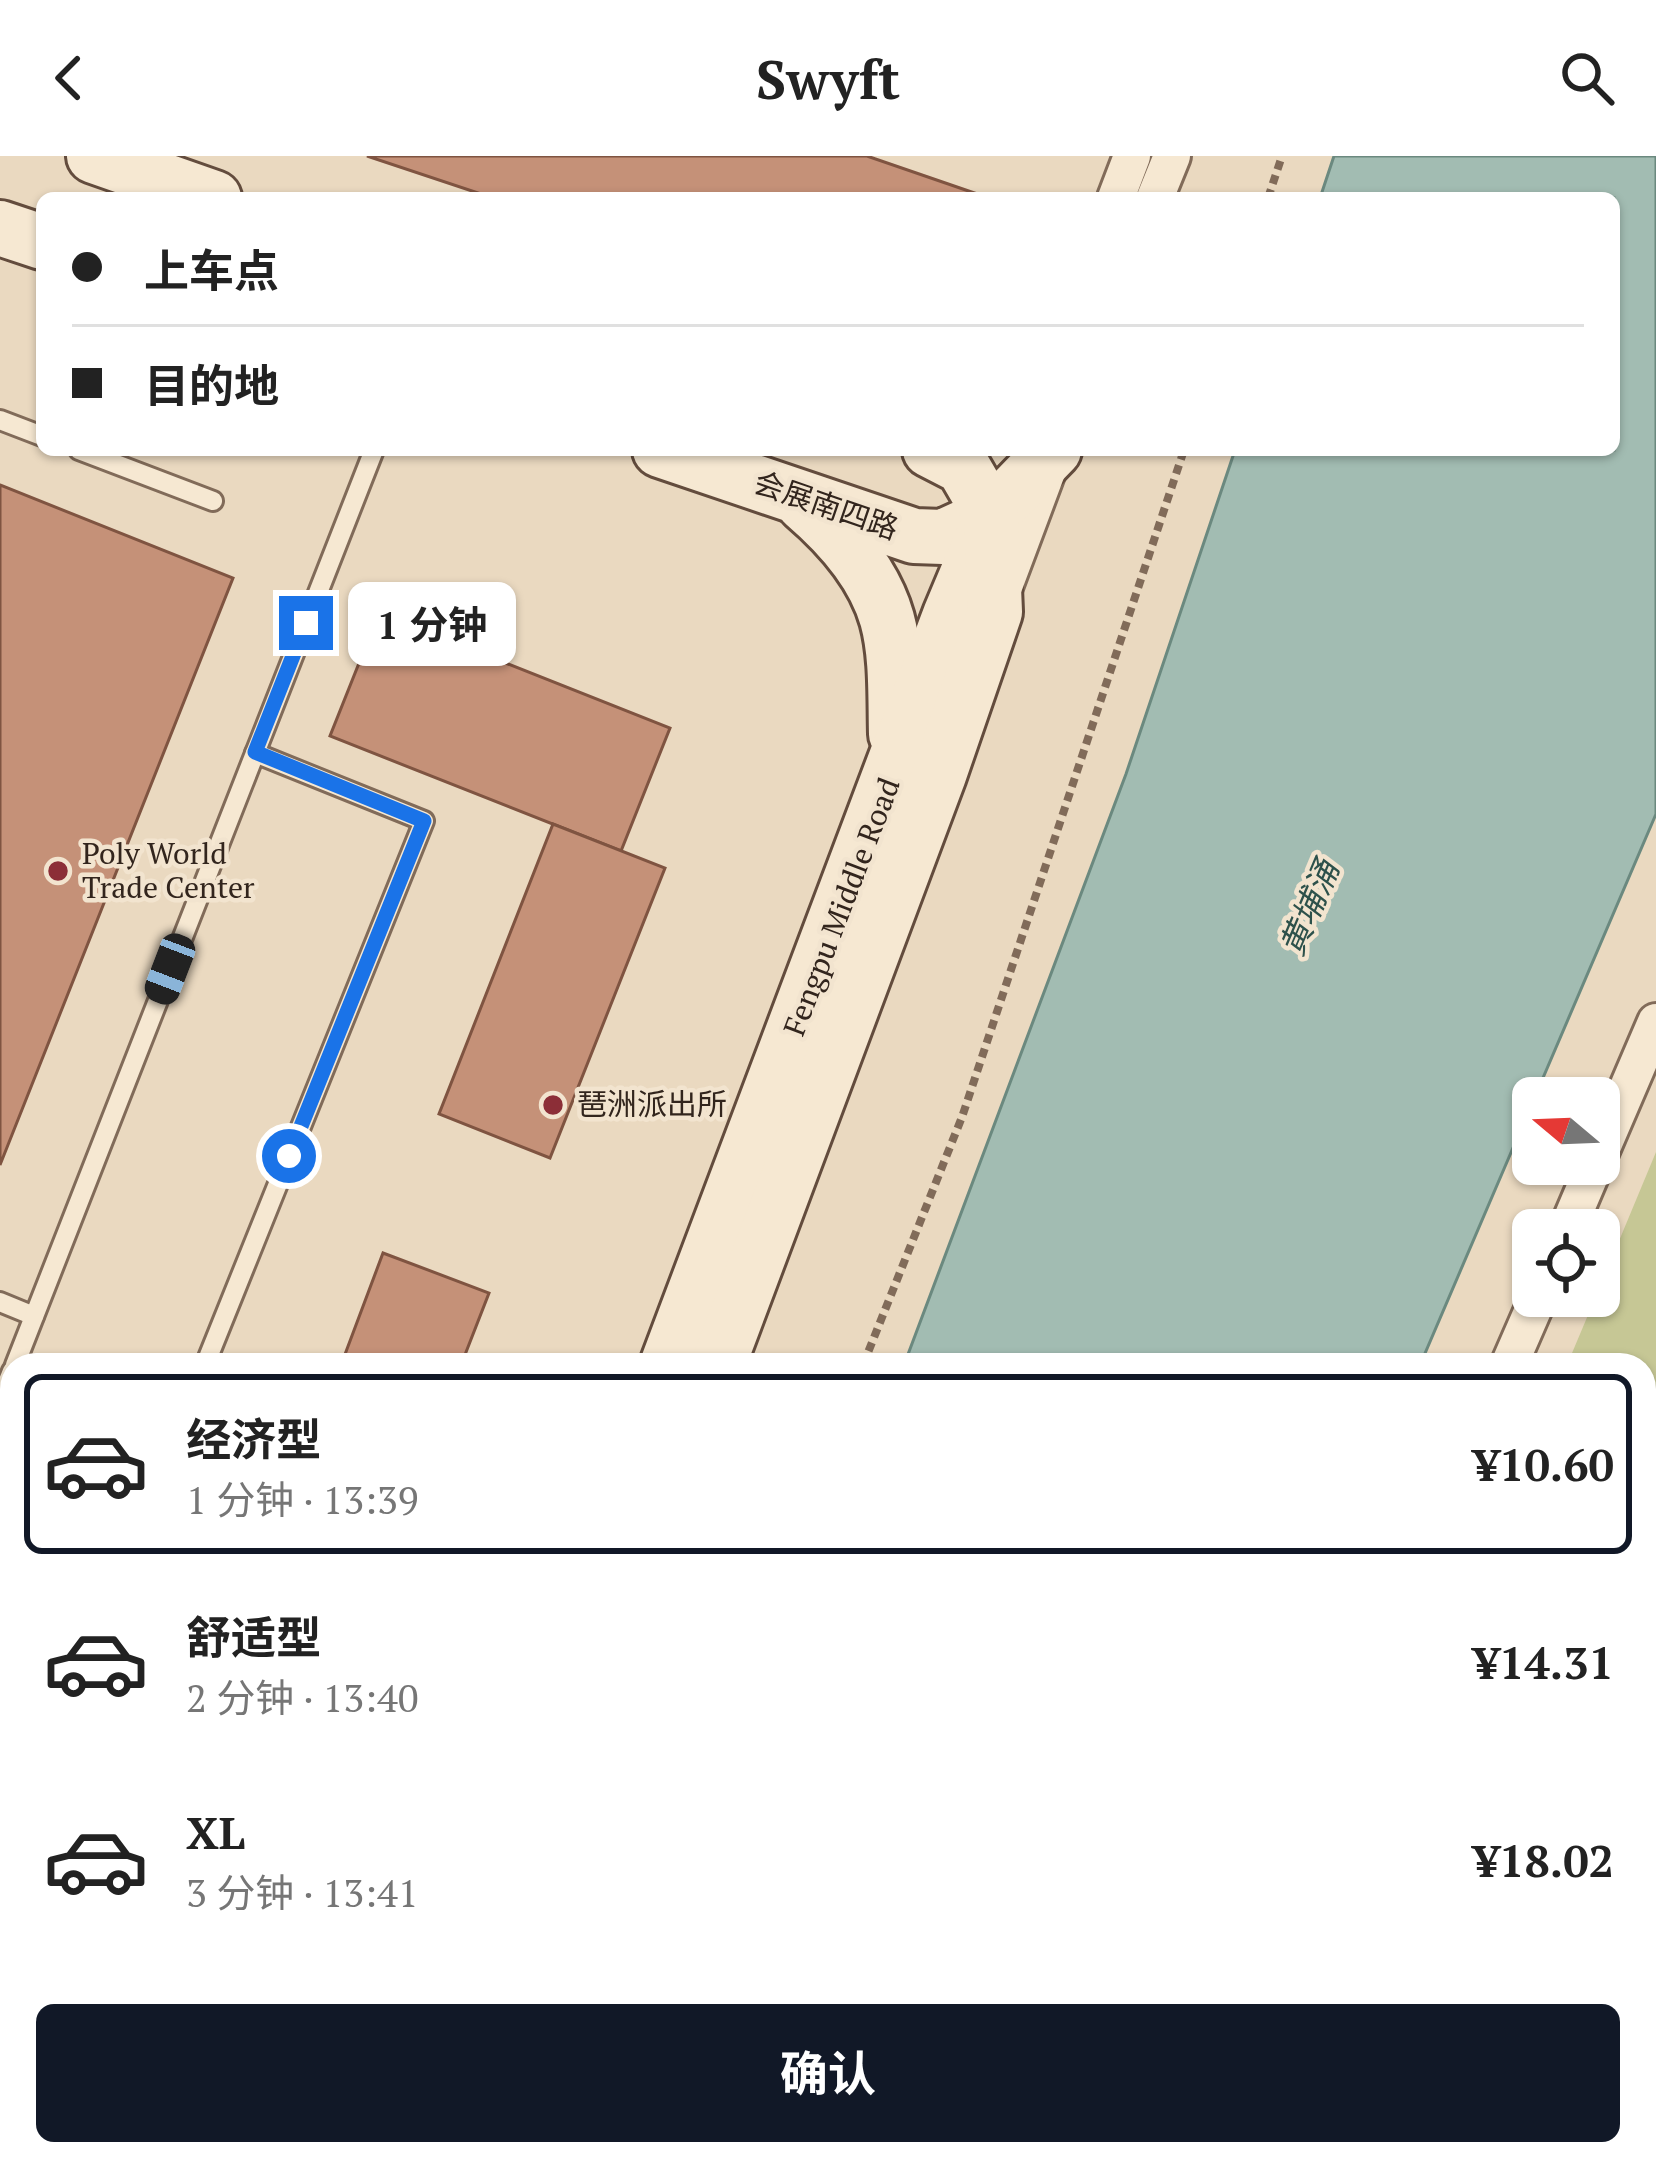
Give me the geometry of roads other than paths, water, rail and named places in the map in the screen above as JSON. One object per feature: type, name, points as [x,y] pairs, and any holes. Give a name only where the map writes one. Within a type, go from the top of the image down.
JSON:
[{"type":"street","points":[[94,156],[197,192]]},
{"type":"street","points":[[1118,192],[1132,156]]},
{"type":"street","points":[[1157,192],[1172,156]]},
{"type":"street","points":[[0,228],[36,240]]},
{"type":"street","name":"会展南四路","points":[[678,456],[914,536],[944,537],[992,515],[1048,456]]},
{"type":"street","points":[[941,456],[963,467],[992,515],[994,612]]},
{"type":"street","name":"Fengpu Middle Road","points":[[673,1353],[950,615],[1015,456]]},
{"type":"street","name":"Fengpu Middle Road","points":[[722,1353],[939,775],[1052,456]]},
{"type":"street","points":[[793,494],[837,533],[864,572],[886,617],[893,659],[896,765]]},
{"type":"street","points":[[1620,1106],[1656,1022]]},
{"type":"street","points":[[1514,1353],[1530,1317]]},
{"type":"lane","points":[[0,420],[36,434]]},
{"type":"lane","points":[[95,456],[213,501]]},
{"type":"lane","points":[[19,1353],[372,456]]},
{"type":"lane","points":[[210,1353],[424,821],[255,752]]},
{"type":"lane","points":[[0,1302],[34,1316]]},
{"type":"water","name":"黄埔涌","points":[[1334,156],[1656,156],[1656,814],[1543,1077],[1512,1077],[1512,1150],[1425,1353],[909,1353],[1126,774],[1233,456],[1620,456],[1620,192],[1322,192]]},
{"type":"place","name":"Poly World Trade Center","points":[[58,871]]},
{"type":"place","name":"琶洲派出所","points":[[553,1105]]}]
